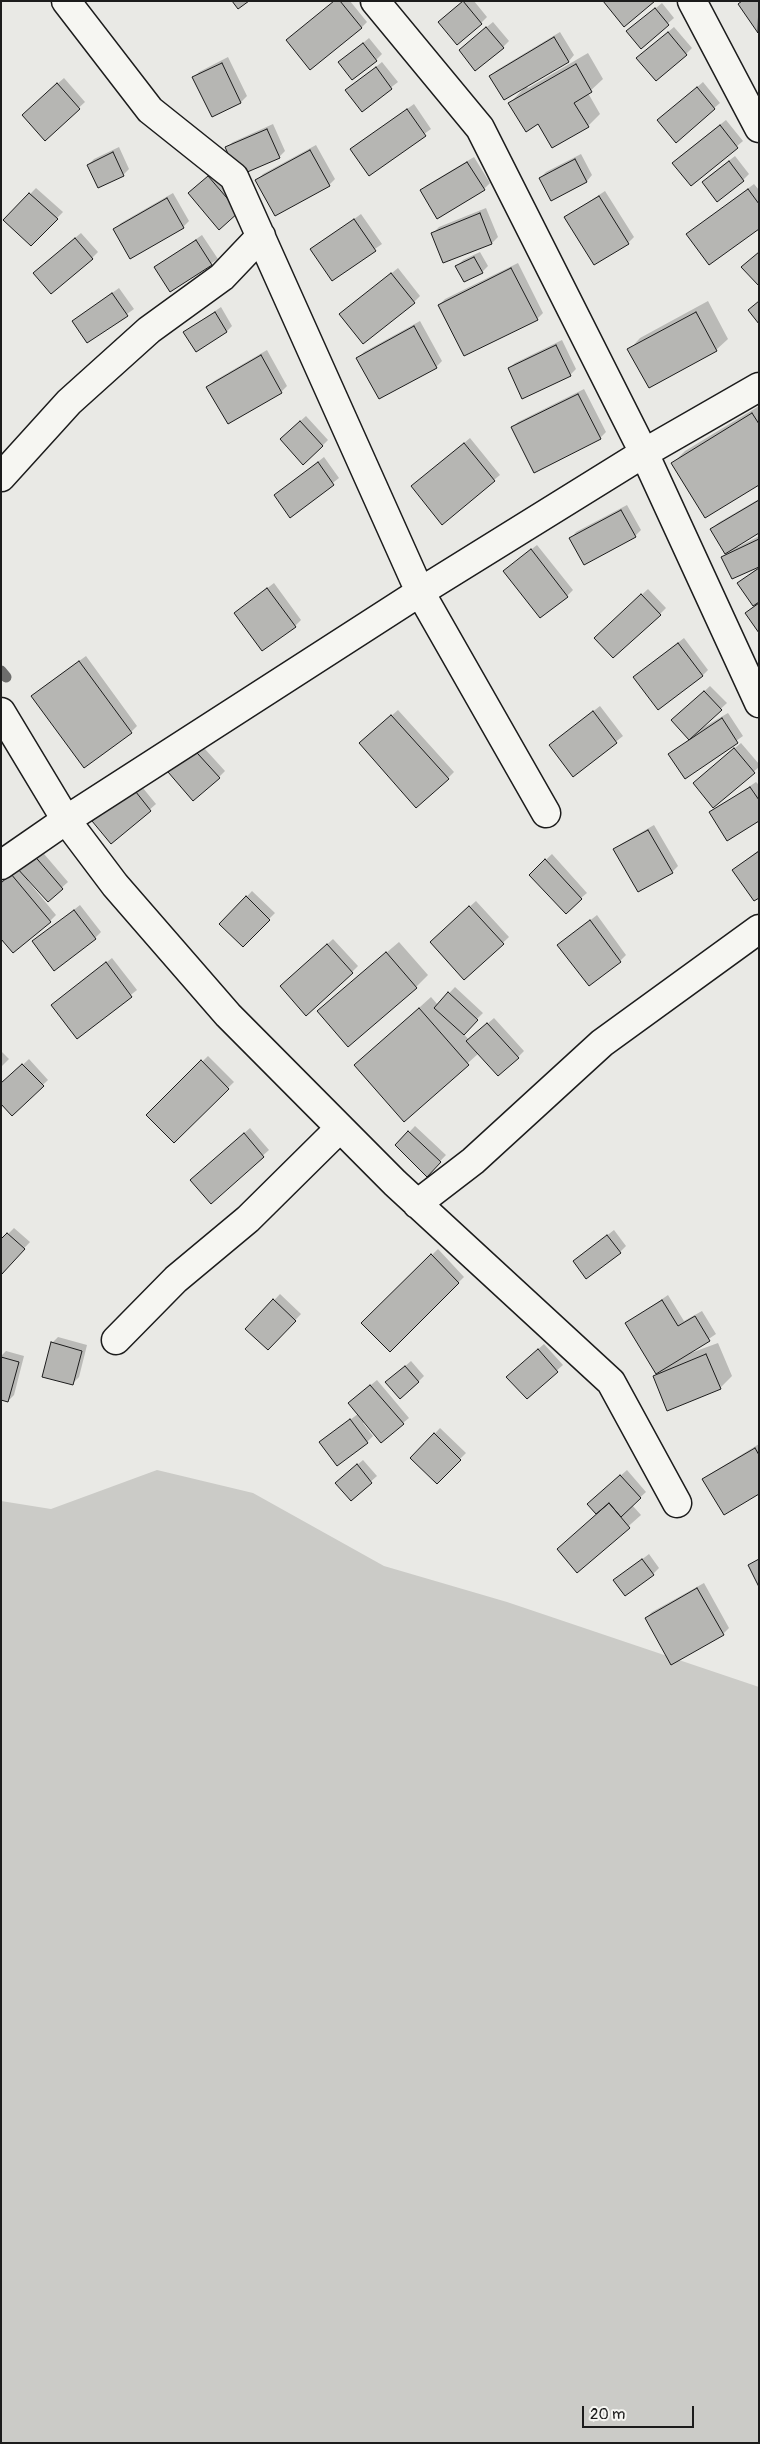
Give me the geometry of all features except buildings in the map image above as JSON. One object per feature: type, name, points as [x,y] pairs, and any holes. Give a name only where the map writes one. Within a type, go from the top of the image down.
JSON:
[{"type":"street","points":[[66,1],[150,110],[234,177],[420,592],[546,813]]},
{"type":"street","points":[[375,1],[480,128],[644,453],[759,703]]},
{"type":"street","points":[[692,1],[759,128]]},
{"type":"street","points":[[1,477],[69,402],[149,330],[222,277],[261,236]]},
{"type":"street","points":[[1,865],[66,820],[420,592],[644,453],[759,387]]},
{"type":"street","points":[[1,712],[66,820],[115,885],[228,1015],[417,1204],[611,1382],[677,1503]]},
{"type":"street","points":[[417,1204],[473,1161],[602,1043],[759,929]]},
{"type":"street","points":[[116,1340],[176,1279],[248,1219],[340,1128]]},
{"type":"shaded area","points":[[157,1470],[253,1493],[384,1566],[507,1602],[759,1687],[759,2443],[1,2443],[1,1501],[51,1509]]},
{"type":"waterway","points":[[1,671],[6,677]]}]
